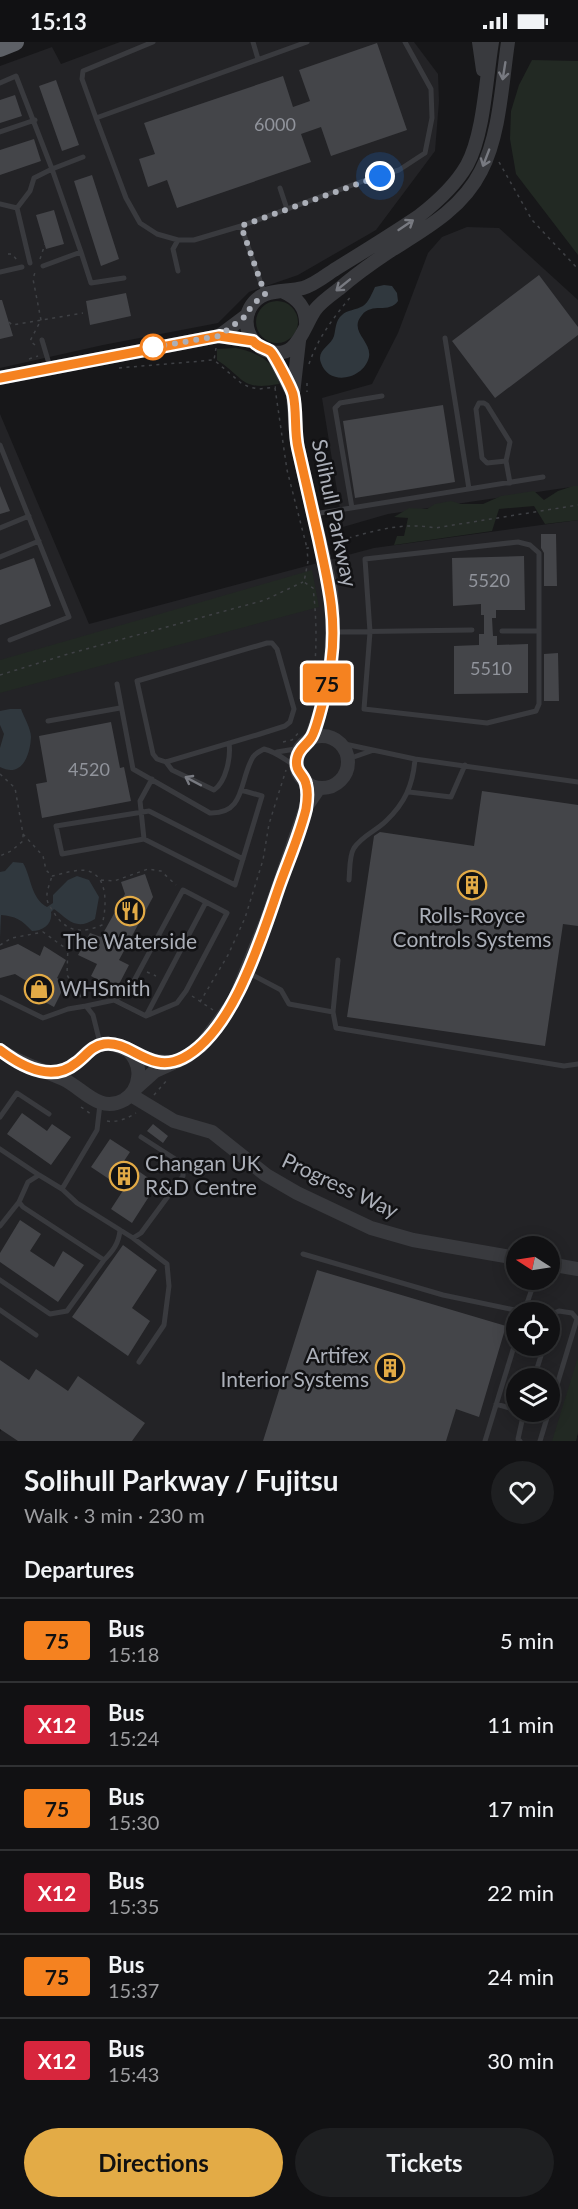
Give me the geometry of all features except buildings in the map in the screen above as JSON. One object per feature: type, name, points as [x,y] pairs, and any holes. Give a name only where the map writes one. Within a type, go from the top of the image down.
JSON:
[{"type":"highway","points":[[0,48],[15,42]]},
{"type":"street","points":[[478,42],[485,87]]},
{"type":"street","points":[[299,341],[287,350],[271,351],[257,345],[248,333],[247,315],[251,306],[265,294],[305,288],[384,240],[436,203],[451,187],[470,158],[476,142],[492,42]]},
{"type":"street","points":[[293,394],[299,341],[316,308],[349,280],[433,224],[464,196],[481,171],[489,152],[508,42]]},
{"type":"street","points":[[282,291],[292,296],[304,308],[306,326]]},
{"type":"street","points":[[219,336],[247,315]]},
{"type":"street","points":[[0,378],[219,336],[253,341]]},
{"type":"street","points":[[271,351],[293,394]]},
{"type":"street","name":"Solihull Parkway","points":[[293,394],[297,444],[313,514],[314,547],[330,584],[333,632],[331,663],[320,712],[304,739]]},
{"type":"street","points":[[320,712],[325,725],[345,750],[348,759],[345,775],[340,781],[333,786],[312,785],[299,773],[297,767],[297,759],[304,739],[325,736],[337,741]]},
{"type":"street","points":[[2,1055],[31,1068],[48,1072],[82,1090],[100,1103],[112,1104],[122,1101],[155,1071],[186,1057],[201,1046],[234,1000],[247,972],[312,785]]},
{"type":"street","points":[[48,1072],[63,1071],[94,1047],[100,1045],[118,1045],[148,1059],[173,1062]]},
{"type":"street","points":[[127,1049],[137,1062],[139,1071],[133,1092]]},
{"type":"street","points":[[82,1090],[78,1075],[86,1054]]},
{"type":"street","name":"Progress Way","points":[[133,1092],[174,1121],[212,1132],[266,1174],[297,1193],[371,1228],[413,1240],[506,1256]]},
{"type":"street","points":[[560,1266],[578,1269]]},
{"type":"lane","points":[[153,42],[83,71],[82,79],[126,198],[140,223],[157,234],[178,240],[194,240],[241,226],[399,170],[425,153],[432,118],[430,89],[405,42]]},
{"type":"lane","points":[[253,42],[258,59]]},
{"type":"lane","points":[[282,42],[284,50]]},
{"type":"lane","points":[[96,118],[306,42]]},
{"type":"lane","points":[[0,83],[16,76],[52,169],[91,283],[124,278]]},
{"type":"lane","points":[[0,132],[34,120]]},
{"type":"lane","points":[[17,208],[30,191],[33,178],[83,156]]},
{"type":"lane","points":[[280,188],[287,209]]},
{"type":"lane","points":[[0,204],[17,208]]},
{"type":"lane","points":[[17,208],[30,263]]},
{"type":"lane","points":[[241,226],[265,294]]},
{"type":"lane","points":[[178,240],[173,249],[178,271]]},
{"type":"lane","points":[[43,266],[81,252]]},
{"type":"lane","points":[[0,272],[22,267]]},
{"type":"lane","points":[[445,338],[469,489]]},
{"type":"lane","points":[[42,340],[50,367]]},
{"type":"lane","points":[[352,508],[335,408],[340,403],[382,396]]},
{"type":"lane","points":[[506,461],[487,463],[482,458],[476,409],[479,404],[487,405],[510,442],[506,461],[510,483]]},
{"type":"lane","points":[[0,445],[69,617],[10,640]]},
{"type":"lane","points":[[313,514],[543,477]]},
{"type":"lane","points":[[0,528],[29,516]]},
{"type":"lane","points":[[0,557],[39,541]]},
{"type":"lane","points":[[519,542],[530,545],[539,553],[539,631],[540,704],[536,711],[487,723],[364,709],[370,632],[365,559],[519,542]]},
{"type":"lane","points":[[333,632],[472,630]]},
{"type":"lane","points":[[502,631],[539,631]]},
{"type":"lane","points":[[272,643],[277,649],[294,709],[290,722],[285,726],[260,734],[161,762],[153,753],[137,681],[272,643]]},
{"type":"lane","points":[[117,684],[133,769],[210,813],[222,813],[234,804],[253,756],[264,748]]},
{"type":"lane","points":[[48,721],[120,708]]},
{"type":"lane","points":[[260,734],[264,748]]},
{"type":"lane","points":[[277,752],[304,739]]},
{"type":"lane","points":[[337,741],[415,759],[578,782]]},
{"type":"lane","points":[[166,762],[172,770],[214,790],[220,785],[229,758],[229,743]]},
{"type":"lane","points":[[264,748],[277,752],[297,767]]},
{"type":"lane","points":[[348,759],[373,751]]},
{"type":"lane","points":[[349,880],[353,850],[365,835],[386,822],[409,792],[415,759]]},
{"type":"lane","points":[[409,792],[451,797],[465,765]]},
{"type":"lane","points":[[144,839],[140,801],[152,779]]},
{"type":"lane","points":[[241,790],[262,796],[243,859],[235,885],[144,839],[62,854],[56,826],[149,811],[243,859]]},
{"type":"lane","points":[[0,997],[43,1018],[68,1009],[114,1000],[129,990],[183,890],[227,913],[177,1003],[146,1016],[114,1000]]},
{"type":"lane","points":[[146,1016],[206,902]]},
{"type":"lane","points":[[338,960],[333,1012],[336,1028],[564,1066],[578,1064]]},
{"type":"lane","points":[[247,972],[281,990],[289,1004],[333,1012]]},
{"type":"lane","points":[[86,1006],[93,1015],[100,1045]]},
{"type":"lane","points":[[0,1117],[17,1094],[49,1114]]},
{"type":"lane","points":[[62,1189],[97,1130],[100,1103]]},
{"type":"lane","points":[[133,1238],[141,1233],[183,1176],[183,1164],[141,1137]]},
{"type":"lane","points":[[0,1149],[62,1189],[77,1203],[133,1238],[167,1264],[169,1286],[164,1325],[139,1362]]},
{"type":"lane","points":[[0,1226],[19,1202],[28,1182],[39,1175]]},
{"type":"lane","points":[[19,1202],[23,1207],[104,1260]]},
{"type":"lane","points":[[0,1280],[50,1314],[67,1311],[113,1250],[120,1230]]},
{"type":"lane","points":[[303,1254],[443,1295],[506,1308]]},
{"type":"lane","points":[[0,1310],[36,1335]]},
{"type":"lane","points":[[540,1441],[577,1319],[572,1313],[560,1311]]},
{"type":"lane","points":[[485,1441],[511,1356]]},
{"type":"lane","points":[[496,1404],[506,1407]]},
{"type":"lane","points":[[520,1422],[518,1432],[520,1441]]},
{"type":"path","points":[[494,166],[498,159],[532,220],[578,269]]},
{"type":"path","points":[[39,348],[30,341],[41,320],[33,279],[45,244]]},
{"type":"path","points":[[308,371],[318,342],[353,294]]},
{"type":"path","points":[[9,322],[12,325],[83,313]]},
{"type":"path","points":[[214,360],[219,336]]},
{"type":"path","points":[[32,371],[29,358],[38,356]]},
{"type":"path","points":[[109,369],[214,360],[241,384],[249,387],[259,389],[275,387],[293,394],[308,392],[306,380]]},
{"type":"path","points":[[275,387],[287,470],[314,547],[308,561],[304,582]]},
{"type":"path","points":[[314,547],[389,527],[419,525],[435,528],[578,505]]},
{"type":"path","points":[[0,675],[265,600],[304,582]]},
{"type":"path","points":[[304,582],[313,588],[315,606],[316,658],[313,688]]},
{"type":"path","points":[[200,1002],[228,955],[253,896],[263,860],[269,824],[286,771],[276,759],[280,743],[304,739]]},
{"type":"path","points":[[0,774],[15,788],[23,834],[22,841],[11,851],[0,856]]},
{"type":"path","points":[[23,834],[43,856],[46,870],[52,876]]},
{"type":"path","points":[[100,880],[114,881],[148,869],[161,871],[183,890]]},
{"type":"path","points":[[78,870],[90,871],[100,880],[106,910],[102,925],[87,931],[74,931],[62,923],[48,905],[47,897],[52,876],[78,870]]},
{"type":"path","points":[[74,931],[69,944],[66,975],[86,1006]]},
{"type":"path","points":[[0,945],[12,938],[43,932],[69,951]]},
{"type":"shaded area","points":[[120,42],[414,42],[438,74],[439,101],[435,151],[376,230],[298,275],[249,292],[218,323],[0,368],[0,66],[52,47],[61,64]]},
{"type":"shaded area","points":[[532,60],[578,61],[578,255],[516,174],[510,139],[511,111],[519,85]]},
{"type":"shaded area","points":[[467,227],[499,228],[578,300],[578,486],[388,514],[343,527],[322,398],[372,384],[398,333],[428,253],[442,237]]},
{"type":"shaded area","points":[[392,286],[397,293],[398,301],[390,307],[366,311],[358,321],[359,331],[369,351],[366,365],[354,375],[338,377],[331,375],[325,371],[320,355],[334,336],[338,320],[344,313],[363,306],[369,300],[375,287]]},
{"type":"shaded area","points":[[277,301],[292,307],[298,322],[292,337],[277,343],[262,337],[256,322],[262,307]]},
{"type":"shaded area","points":[[236,348],[257,355],[270,364],[279,384],[257,386],[250,384],[217,360],[217,349]]},
{"type":"shaded area","points":[[0,414],[89,624],[374,548],[578,520],[578,1432],[576,1441],[0,1441],[3,1426],[0,1424]]},
{"type":"shaded area","points":[[578,486],[578,520],[545,524],[534,506],[499,509],[492,531],[394,545],[397,536],[404,536],[408,518],[394,517],[409,508],[427,509],[435,504],[451,501],[461,504],[483,504],[501,496],[534,491],[544,500],[558,491]]},
{"type":"shaded area","points":[[312,570],[319,607],[0,693],[0,660]]},
{"type":"shaded area","points":[[21,709],[31,737],[29,752],[23,764],[14,770],[0,767],[0,748],[4,734],[0,725],[0,711]]},
{"type":"shaded area","points":[[13,862],[23,863],[34,893],[47,907],[53,903],[53,895],[68,880],[77,876],[89,880],[99,897],[95,919],[83,924],[73,923],[54,909],[46,926],[32,931],[18,919],[1,915],[0,938],[0,872],[5,871]]},
{"type":"shaded area","points":[[578,1357],[576,1441],[552,1441],[558,1422],[560,1422],[560,1415]]},
{"type":"bus line","name":"75","points":[[0,378],[219,336],[253,341],[271,351],[293,394],[297,444],[330,584],[333,632],[331,663],[320,712],[311,739],[301,748],[297,759],[299,773],[306,782],[306,807],[247,972],[234,1000],[201,1046],[186,1057],[173,1062],[157,1062],[140,1057],[118,1045],[100,1045],[89,1051],[75,1065],[63,1071],[48,1072],[31,1068],[0,1050]]},
{"type":"place","name":"Rolls-Royce Controls Systems","points":[[472,885]]},
{"type":"place","name":"The Waterside","points":[[130,911]]},
{"type":"place","name":"WHSmith","points":[[39,989]]},
{"type":"place","name":"Changan UK R&D Centre","points":[[124,1176]]},
{"type":"place","name":"Artifex Interior Systems","points":[[390,1368]]},
{"type":"route","points":[[153,347],[148,348],[219,336],[247,315],[257,299],[265,294],[241,226],[380,176]]}]
